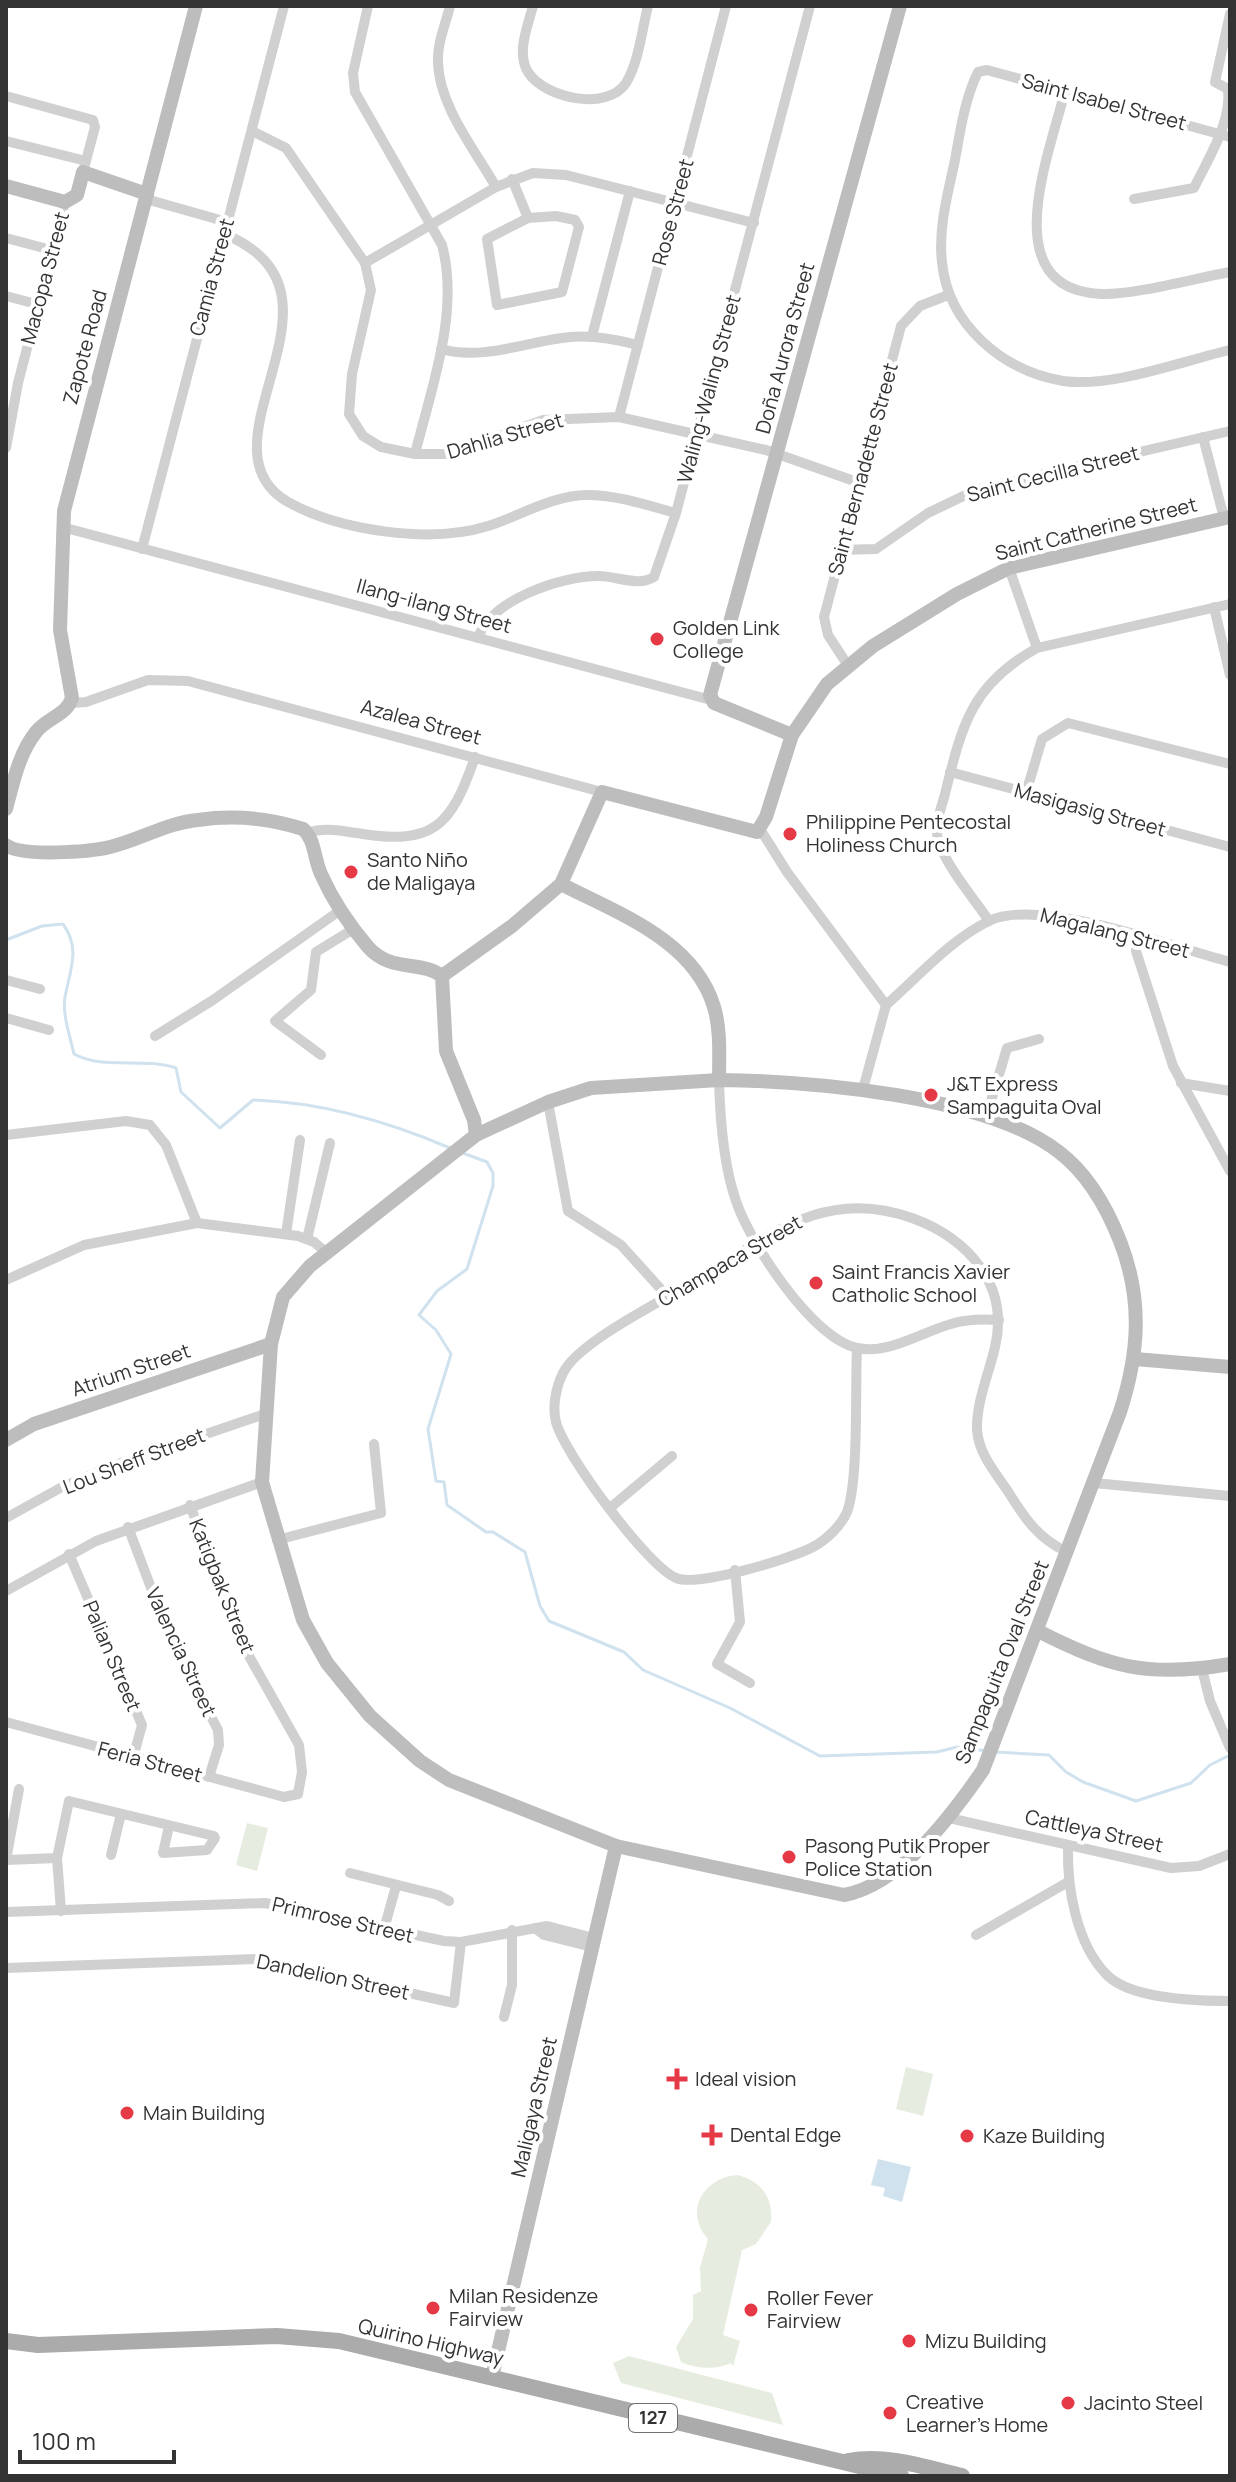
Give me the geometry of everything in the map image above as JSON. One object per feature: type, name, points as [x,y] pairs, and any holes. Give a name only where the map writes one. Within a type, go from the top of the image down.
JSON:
[{"type":"main road","name":"Quirino Highway","points":[[6,2344],[296,2336],[349,2343],[492,2377],[837,2469],[901,2476]]},
{"type":"main road","name":"Quirino Highway","points":[[837,2469],[868,2457],[896,2460],[962,2476]]},
{"type":"street","name":"Zapote Road","points":[[71,703],[60,630],[62,527],[68,487],[196,6]]},
{"type":"street","name":"Camia Street","points":[[142,549],[284,6]]},
{"type":"street","points":[[368,6],[353,73],[355,92],[442,245],[447,270],[441,349],[415,454]]},
{"type":"street","points":[[450,6],[439,53],[441,80],[450,106],[496,187]]},
{"type":"street","points":[[533,6],[523,55],[528,72],[558,92],[594,100],[610,96],[625,84],[648,6]]},
{"type":"street","name":"Rose Street","points":[[619,417],[726,6]]},
{"type":"street","name":"Waling-Waling Street","points":[[478,638],[483,623],[496,610],[561,582],[602,576],[648,580],[660,563],[676,513],[810,6]]},
{"type":"street","name":"Doña Aurora Street","points":[[711,700],[711,689],[900,6]]},
{"type":"street","points":[[1134,199],[1194,188],[1225,136],[1229,91],[1215,82],[1229,19]]},
{"type":"street","name":"Saint Isabel Street","points":[[948,295],[942,262],[941,229],[978,72],[987,70],[1225,136]]},
{"type":"street","points":[[1065,91],[1043,182],[1036,238],[1039,257],[1055,278],[1078,289],[1104,294],[1230,272]]},
{"type":"street","points":[[6,96],[95,123],[77,195],[65,202],[6,186]]},
{"type":"street","name":"Dahlia Street","points":[[252,131],[277,140],[286,148],[365,263],[371,290],[352,374],[349,414],[363,436],[381,447],[415,454],[451,454],[543,420],[619,417],[778,453],[857,482]]},
{"type":"street","points":[[6,141],[84,167],[146,196],[227,222]]},
{"type":"street","points":[[365,263],[512,179],[550,173],[754,223]]},
{"type":"street","points":[[512,179],[528,218]]},
{"type":"street","points":[[592,336],[630,191]]},
{"type":"street","name":"Macopa Street","points":[[6,448],[18,383],[55,251],[65,202]]},
{"type":"street","points":[[556,216],[578,223],[564,289],[558,294],[497,305],[487,239],[528,218],[556,216]]},
{"type":"street","points":[[224,234],[260,255],[282,297],[283,334],[258,428],[255,453],[261,471],[285,500],[383,532],[429,535],[486,526],[554,501],[586,495],[622,498],[676,513]]},
{"type":"street","points":[[6,238],[55,251]]},
{"type":"street","points":[[948,295],[983,342],[1008,363],[1034,374],[1066,381],[1100,381],[1230,350]]},
{"type":"street","name":"Saint Bernadette Street","points":[[847,664],[828,635],[824,617],[857,482],[901,326],[920,306],[948,295]]},
{"type":"street","points":[[6,296],[40,305]]},
{"type":"street","points":[[441,349],[476,353],[561,338],[592,336],[638,345]]},
{"type":"street","points":[[6,380],[18,383]]},
{"type":"street","name":"Saint Cecilla Street","points":[[840,550],[876,549],[928,513],[976,490],[1230,431]]},
{"type":"street","points":[[1203,437],[1227,518]]},
{"type":"street","name":"Saint Catherine Street","points":[[760,829],[792,735],[827,684],[847,664],[957,594],[1009,568],[1227,518]]},
{"type":"street","name":"Ilang-ilang Street","points":[[62,527],[711,700],[792,735]]},
{"type":"street","points":[[1009,568],[1037,648]]},
{"type":"street","points":[[989,921],[938,842],[936,830],[950,772],[973,703],[1011,663],[1037,648],[1230,604]]},
{"type":"street","points":[[1214,607],[1230,675]]},
{"type":"street","name":"Azalea Street","points":[[71,703],[79,704],[148,680],[188,681],[753,832],[760,829]]},
{"type":"street","points":[[6,809],[23,754],[32,738],[71,703]]},
{"type":"street","points":[[1026,793],[1042,739],[1059,725],[1068,723],[1230,764]]},
{"type":"street","points":[[6,845],[22,852],[99,849],[172,824],[227,817],[281,823],[308,833],[325,829],[381,838],[418,836],[446,817],[456,804],[475,757]]},
{"type":"street","name":"Masigasig Street","points":[[950,772],[1230,847]]},
{"type":"street","points":[[442,976],[512,926],[561,884],[602,792]]},
{"type":"street","points":[[760,829],[787,872],[886,1005],[863,1089]]},
{"type":"street","points":[[308,833],[322,878],[370,949],[384,960],[430,970],[442,976]]},
{"type":"street","points":[[561,884],[649,931],[688,960],[706,986],[714,1007],[731,1183],[737,1203],[757,1243],[801,1306],[827,1331],[857,1348],[892,1346],[962,1321],[999,1320]]},
{"type":"street","points":[[155,1036],[213,1000],[342,909]]},
{"type":"street","name":"Magalang Street","points":[[886,1005],[967,935],[989,921],[1025,912],[1041,912],[1230,962]]},
{"type":"street","points":[[321,1055],[275,1021],[311,990],[316,952],[355,928]]},
{"type":"street","points":[[1136,937],[1136,951],[1155,1014],[1181,1083],[1230,1171]]},
{"type":"street","points":[[442,976],[446,1051],[474,1120],[476,1135]]},
{"type":"street","points":[[6,980],[40,989]]},
{"type":"street","points":[[6,1018],[49,1030]]},
{"type":"street","points":[[986,1118],[1007,1048],[1039,1039]]},
{"type":"street","name":"Sampaguita Oval Street","points":[[719,1080],[863,1089],[986,1118],[1028,1132],[1061,1153],[1100,1199],[1119,1238],[1134,1285],[1138,1325],[1135,1359],[1094,1483],[983,1770],[949,1818],[882,1881],[844,1895],[616,1846],[463,1787],[420,1761],[389,1735],[348,1692],[317,1649],[303,1620],[258,1483],[271,1344],[283,1297],[327,1253],[476,1135],[548,1102],[606,1086],[719,1080]]},
{"type":"street","points":[[1181,1083],[1230,1091]]},
{"type":"street","points":[[548,1102],[568,1211],[621,1245],[668,1297]]},
{"type":"street","points":[[6,1135],[126,1121],[150,1125],[166,1145],[197,1223]]},
{"type":"street","points":[[286,1234],[300,1140]]},
{"type":"street","points":[[307,1239],[330,1143]]},
{"type":"street","name":"Champaca Street","points":[[735,1570],[694,1582],[665,1572],[610,1508],[563,1444],[555,1417],[560,1381],[565,1369],[580,1351],[792,1222],[835,1209],[885,1211],[911,1218],[957,1240],[972,1252],[993,1291],[999,1320],[978,1414],[982,1452],[1029,1525],[1052,1545],[1067,1552]]},
{"type":"street","points":[[6,1280],[84,1245],[197,1223],[286,1234],[307,1239],[327,1253]]},
{"type":"street","name":"Atrium Street","points":[[6,1440],[34,1424],[271,1344]]},
{"type":"street","points":[[750,1683],[717,1664],[740,1622],[735,1570],[810,1548],[842,1521],[851,1488],[857,1348]]},
{"type":"street","points":[[1135,1359],[1230,1367]]},
{"type":"street","name":"Lou Sheff Street","points":[[6,1518],[62,1487],[115,1465],[265,1414]]},
{"type":"street","points":[[277,1540],[381,1513],[374,1444]]},
{"type":"street","points":[[610,1508],[672,1456]]},
{"type":"street","points":[[6,1591],[69,1554],[128,1527],[258,1483]]},
{"type":"street","points":[[1094,1483],[1230,1496]]},
{"type":"street","name":"Katigbak Street","points":[[190,1505],[240,1640],[299,1745],[302,1772],[295,1797]]},
{"type":"street","name":"Valencia Street","points":[[128,1527],[170,1638],[218,1730],[219,1745],[209,1777]]},
{"type":"street","name":"Palian Street","points":[[69,1554],[142,1725],[133,1758]]},
{"type":"street","points":[[1038,1631],[1124,1668],[1202,1669],[1230,1664]]},
{"type":"street","points":[[1202,1669],[1228,1745]]},
{"type":"street","name":"Feria Street","points":[[6,1722],[133,1758],[295,1797]]},
{"type":"street","points":[[19,1789],[6,1860],[57,1858]]},
{"type":"street","points":[[61,1911],[57,1858],[69,1801],[169,1826],[215,1838],[207,1850],[163,1853],[169,1826]]},
{"type":"street","points":[[111,1855],[121,1814]]},
{"type":"street","name":"Cattleya Street","points":[[949,1818],[1171,1868],[1199,1866],[1230,1854]]},
{"type":"street","name":"Maligaya Street","points":[[492,2377],[616,1846]]},
{"type":"street","points":[[1068,1847],[1068,1882],[1085,1937],[1106,1974],[1125,1986],[1175,1999],[1230,2001]]},
{"type":"street","points":[[350,1873],[438,1895],[449,1901]]},
{"type":"street","points":[[976,1935],[1068,1882]]},
{"type":"street","points":[[384,1929],[396,1886]]},
{"type":"street","name":"Primrose Street","points":[[6,1912],[265,1903],[427,1939],[461,1942],[535,1928],[544,1935],[593,1943]]},
{"type":"street","points":[[504,2017],[512,1985],[512,1930]]},
{"type":"street","name":"Dandelion Street","points":[[6,1968],[271,1960],[454,2003],[461,1942]]},
{"type":"shaded area","points":[[247,1823],[268,1828],[257,1871],[236,1865]]},
{"type":"shaded area","points":[[906,2067],[933,2074],[923,2116],[896,2109]]},
{"type":"shaded area","points":[[738,2175],[760,2186],[768,2198],[771,2222],[756,2244],[742,2250],[723,2335],[740,2341],[733,2366],[731,2363],[713,2368],[693,2366],[681,2362],[676,2347],[693,2319],[693,2295],[701,2291],[700,2268],[708,2239],[697,2217],[698,2207],[701,2197],[715,2182]]},
{"type":"shaded area","points":[[629,2356],[772,2393],[783,2425],[621,2383],[613,2363]]},
{"type":"water","points":[[878,2159],[911,2167],[902,2202],[883,2196],[885,2188],[871,2185]]},
{"type":"waterway","points":[[6,940],[42,926],[63,924],[73,951],[64,1004],[74,1054],[110,1063],[150,1063],[176,1068],[181,1092],[220,1128],[253,1100],[278,1102],[353,1115],[450,1148]]},
{"type":"waterway","points":[[460,1152],[487,1162],[493,1173],[493,1186],[467,1269],[437,1291],[419,1315],[436,1330],[451,1354],[428,1429],[436,1481],[444,1482],[447,1505],[486,1532],[493,1532],[525,1552],[540,1606],[549,1621],[624,1652],[643,1670],[730,1708],[820,1756],[937,1752],[957,1747],[987,1751]]},
{"type":"waterway","points":[[995,1752],[1049,1755],[1066,1772],[1083,1782],[1136,1801],[1191,1783],[1210,1765],[1230,1755]]},
{"type":"place","name":"Golden Link College","points":[[657,639]]},
{"type":"place","name":"Philippine Pentecostal Holiness Church","points":[[790,834]]},
{"type":"place","name":"Santo Niño de Maligaya","points":[[351,872]]},
{"type":"place","name":"J&T Express Sampaguita Oval","points":[[931,1095]]},
{"type":"place","name":"Saint Francis Xavier Catholic School","points":[[816,1283]]},
{"type":"place","name":"Pasong Putik Proper Police Station","points":[[789,1857]]},
{"type":"place","name":"Ideal vision","points":[[677,2079]]},
{"type":"place","name":"Main Building","points":[[127,2113]]},
{"type":"place","name":"Dental Edge","points":[[712,2135]]},
{"type":"place","name":"Kaze Building","points":[[967,2136]]},
{"type":"place","name":"Milan Residenze Fairview","points":[[433,2308]]},
{"type":"place","name":"Roller Fever Fairview","points":[[751,2310]]},
{"type":"place","name":"Mizu Building","points":[[909,2341]]},
{"type":"place","name":"Jacinto Steel","points":[[1068,2403]]},
{"type":"place","name":"Creative Learner's Home","points":[[890,2413]]}]
